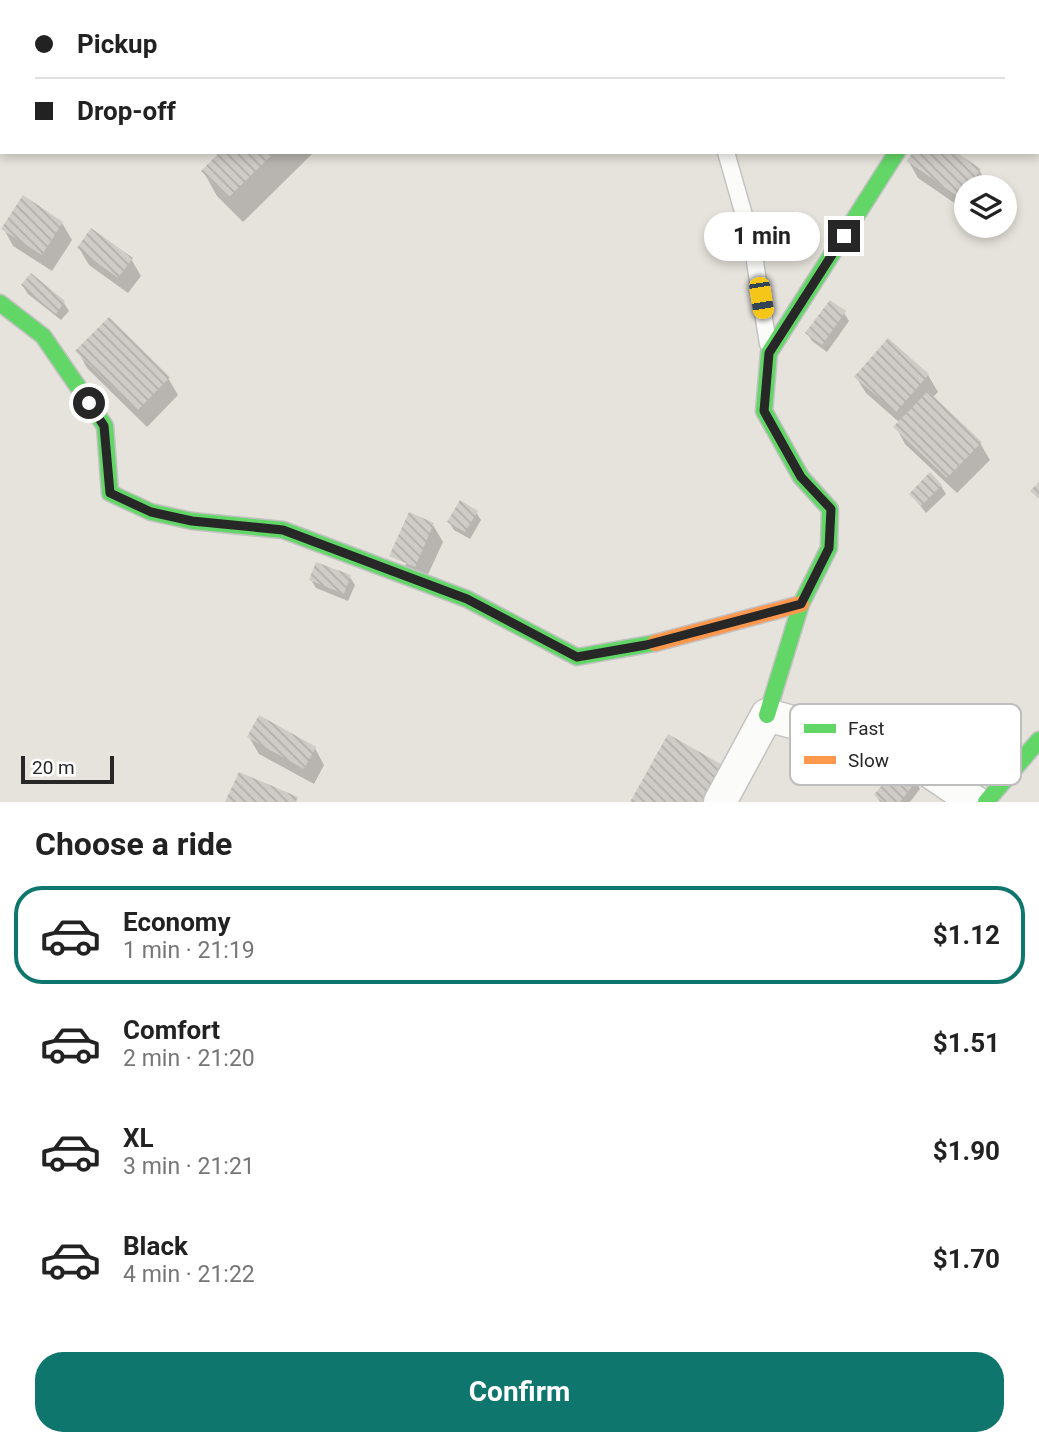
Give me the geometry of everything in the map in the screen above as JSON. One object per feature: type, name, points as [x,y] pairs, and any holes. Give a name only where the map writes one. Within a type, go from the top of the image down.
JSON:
[{"type":"street","points":[[720,802],[766,715],[801,604],[829,548],[831,509],[801,477],[764,411],[769,353],[896,154]]},
{"type":"street","points":[[0,303],[43,336],[104,426],[110,493],[151,512],[192,521],[283,530],[467,599],[577,657],[646,645],[801,604]]},
{"type":"street","points":[[766,715],[790,722]]},
{"type":"street","points":[[1021,761],[1039,740]]},
{"type":"street","points":[[950,785],[975,802]]},
{"type":"street","points":[[986,802],[1001,785]]},
{"type":"lane","points":[[727,154],[752,243],[769,353]]},
{"type":"building","points":[[218,154],[273,154],[228,198],[201,171]]},
{"type":"building","points":[[912,154],[959,154],[981,169],[977,175],[954,175],[954,194],[907,161]]},
{"type":"building","points":[[23,195],[63,222],[42,255],[1,229]]},
{"type":"building","points":[[91,228],[133,258],[118,278],[77,248]]},
{"type":"building","points":[[31,273],[65,301],[56,314],[21,285]]},
{"type":"building","points":[[830,300],[846,311],[822,345],[805,333]]},
{"type":"building","points":[[109,317],[170,377],[137,411],[75,351]]},
{"type":"building","points":[[888,338],[929,374],[896,412],[854,377]]},
{"type":"building","points":[[928,391],[982,442],[947,478],[893,427]]},
{"type":"building","points":[[930,472],[942,485],[921,506],[909,494]]},
{"type":"building","points":[[1039,482],[1039,499],[1030,491]]},
{"type":"building","points":[[460,500],[478,511],[465,532],[447,522]]},
{"type":"building","points":[[409,512],[434,523],[415,567],[389,556]]},
{"type":"building","points":[[316,562],[351,575],[344,594],[309,580]]},
{"type":"building","points":[[259,715],[316,747],[304,769],[247,737]]},
{"type":"building","points":[[668,734],[726,767],[706,802],[630,802]]},
{"type":"building","points":[[239,772],[298,797],[296,802],[225,802]]},
{"type":"building","points":[[882,785],[913,785],[900,802],[883,802],[874,795]]},
{"type":"traffic: fast","points":[[767,715],[801,604],[829,548],[830,509],[801,477],[764,411],[769,353],[896,154]]},
{"type":"traffic: fast","points":[[0,303],[43,336],[105,426],[110,493],[151,512],[192,521],[283,530],[467,599],[577,657],[655,643]]},
{"type":"traffic: fast","points":[[1021,761],[1039,740]]},
{"type":"traffic: fast","points":[[986,802],[1001,785]]},
{"type":"traffic: slow","points":[[655,643],[801,604]]},
{"type":"route","points":[[89,403],[104,426],[110,493],[151,512],[192,521],[283,530],[467,599],[577,657],[646,645],[801,604],[829,548],[831,509],[801,477],[764,411],[769,353],[844,236]]}]
